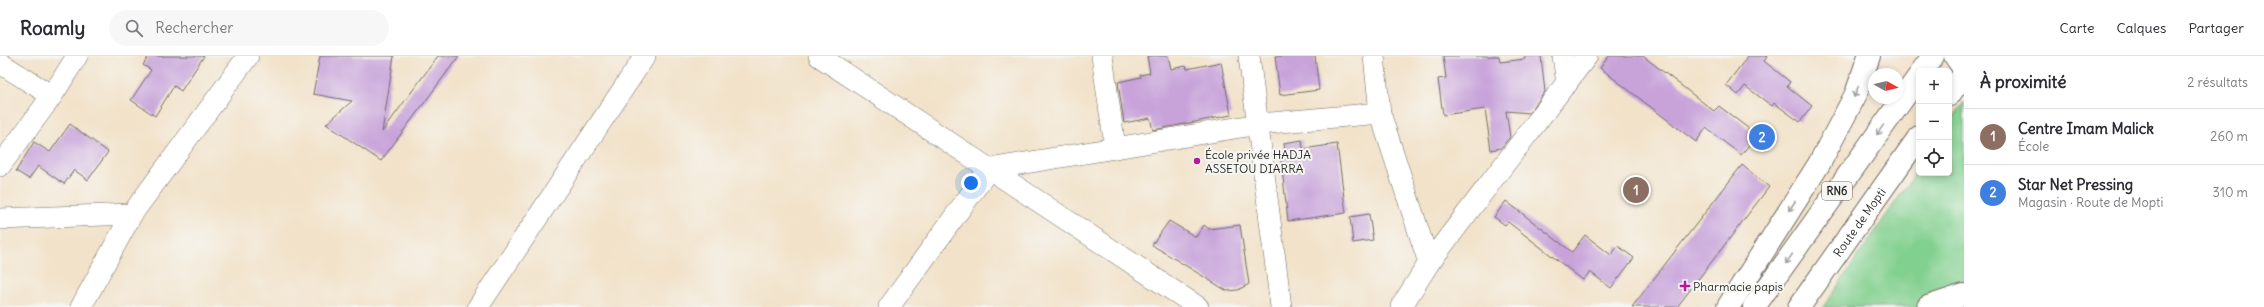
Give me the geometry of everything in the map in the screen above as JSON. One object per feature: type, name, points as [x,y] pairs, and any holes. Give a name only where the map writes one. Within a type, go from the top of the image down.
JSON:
[{"type":"main road","points":[[1728,307],[1819,164],[1856,94],[1869,56]]},
{"type":"main road","points":[[1924,68],[1933,56]]},
{"type":"main road","points":[[1955,56],[1964,69]]},
{"type":"main road","points":[[1952,91],[1964,74]]},
{"type":"main road","name":"RN6","points":[[1754,307],[1916,80]]},
{"type":"main road","name":"Route de Mopti","points":[[1799,307],[1917,140]]},
{"type":"main road","points":[[1928,307],[1964,295]]},
{"type":"street","points":[[0,166],[52,96],[77,56]]},
{"type":"street","points":[[81,307],[132,214],[248,56]]},
{"type":"street","points":[[478,307],[645,56]]},
{"type":"street","points":[[819,56],[1198,307]]},
{"type":"street","points":[[1102,56],[1115,147]]},
{"type":"street","points":[[1249,56],[1259,124],[1281,307]]},
{"type":"street","points":[[1374,56],[1380,113],[1429,263]]},
{"type":"street","points":[[1563,56],[1567,84]]},
{"type":"street","points":[[1401,307],[1429,263],[1587,56]]},
{"type":"street","points":[[0,63],[52,96]]},
{"type":"street","points":[[889,307],[989,169],[1259,124],[1380,113]]},
{"type":"street","points":[[0,219],[132,214]]},
{"type":"green space","points":[[1964,102],[1964,307],[1823,307],[1916,172],[1916,176],[1952,176],[1952,120]]},
{"type":"building","points":[[149,56],[204,56],[181,91],[174,86],[155,116],[131,100],[151,70],[143,65]]},
{"type":"building","points":[[320,56],[394,56],[382,132],[438,56],[459,56],[381,161],[326,124],[352,101],[313,94]]},
{"type":"building","points":[[1147,56],[1168,56],[1171,69],[1186,66],[1187,69],[1221,62],[1231,115],[1153,130],[1150,118],[1124,123],[1118,82],[1141,77],[1140,75],[1150,73]]},
{"type":"building","points":[[1275,56],[1315,56],[1319,90],[1280,95]]},
{"type":"building","points":[[1443,56],[1499,56],[1500,62],[1525,59],[1525,56],[1541,56],[1545,92],[1529,113],[1506,111],[1510,137],[1501,148],[1491,150],[1485,109],[1443,115],[1438,79],[1446,78]]},
{"type":"building","points":[[1609,56],[1643,56],[1714,111],[1719,106],[1757,135],[1741,155],[1706,128],[1696,142],[1600,68]]},
{"type":"building","points":[[1748,56],[1768,56],[1764,61],[1790,82],[1787,86],[1812,106],[1800,122],[1774,103],[1772,106],[1745,86],[1738,95],[1726,85]]},
{"type":"building","points":[[70,124],[108,152],[88,180],[74,170],[64,184],[38,166],[29,179],[16,171],[34,142],[50,152]]},
{"type":"building","points":[[1302,140],[1303,149],[1337,144],[1346,213],[1288,221],[1280,152],[1285,152],[1284,143]]},
{"type":"building","points":[[1742,165],[1769,187],[1677,307],[1632,307]]},
{"type":"building","points":[[1506,201],[1572,252],[1585,235],[1611,255],[1618,246],[1634,258],[1611,288],[1590,272],[1583,280],[1508,222],[1505,225],[1494,217]]},
{"type":"building","points":[[1369,214],[1373,240],[1353,243],[1350,217]]},
{"type":"building","points":[[1169,221],[1196,237],[1204,225],[1209,229],[1240,225],[1249,284],[1238,290],[1227,291],[1152,245]]},
{"type":"place","name":"Star Net Pressing","points":[[1762,137]]},
{"type":"place","name":"École privée HADJA ASSETOU DIARRA","points":[[1197,161]]},
{"type":"place","name":"Centre Imam Malick","points":[[1636,190]]},
{"type":"place","name":"Pharmacie papis","points":[[1685,286]]}]
